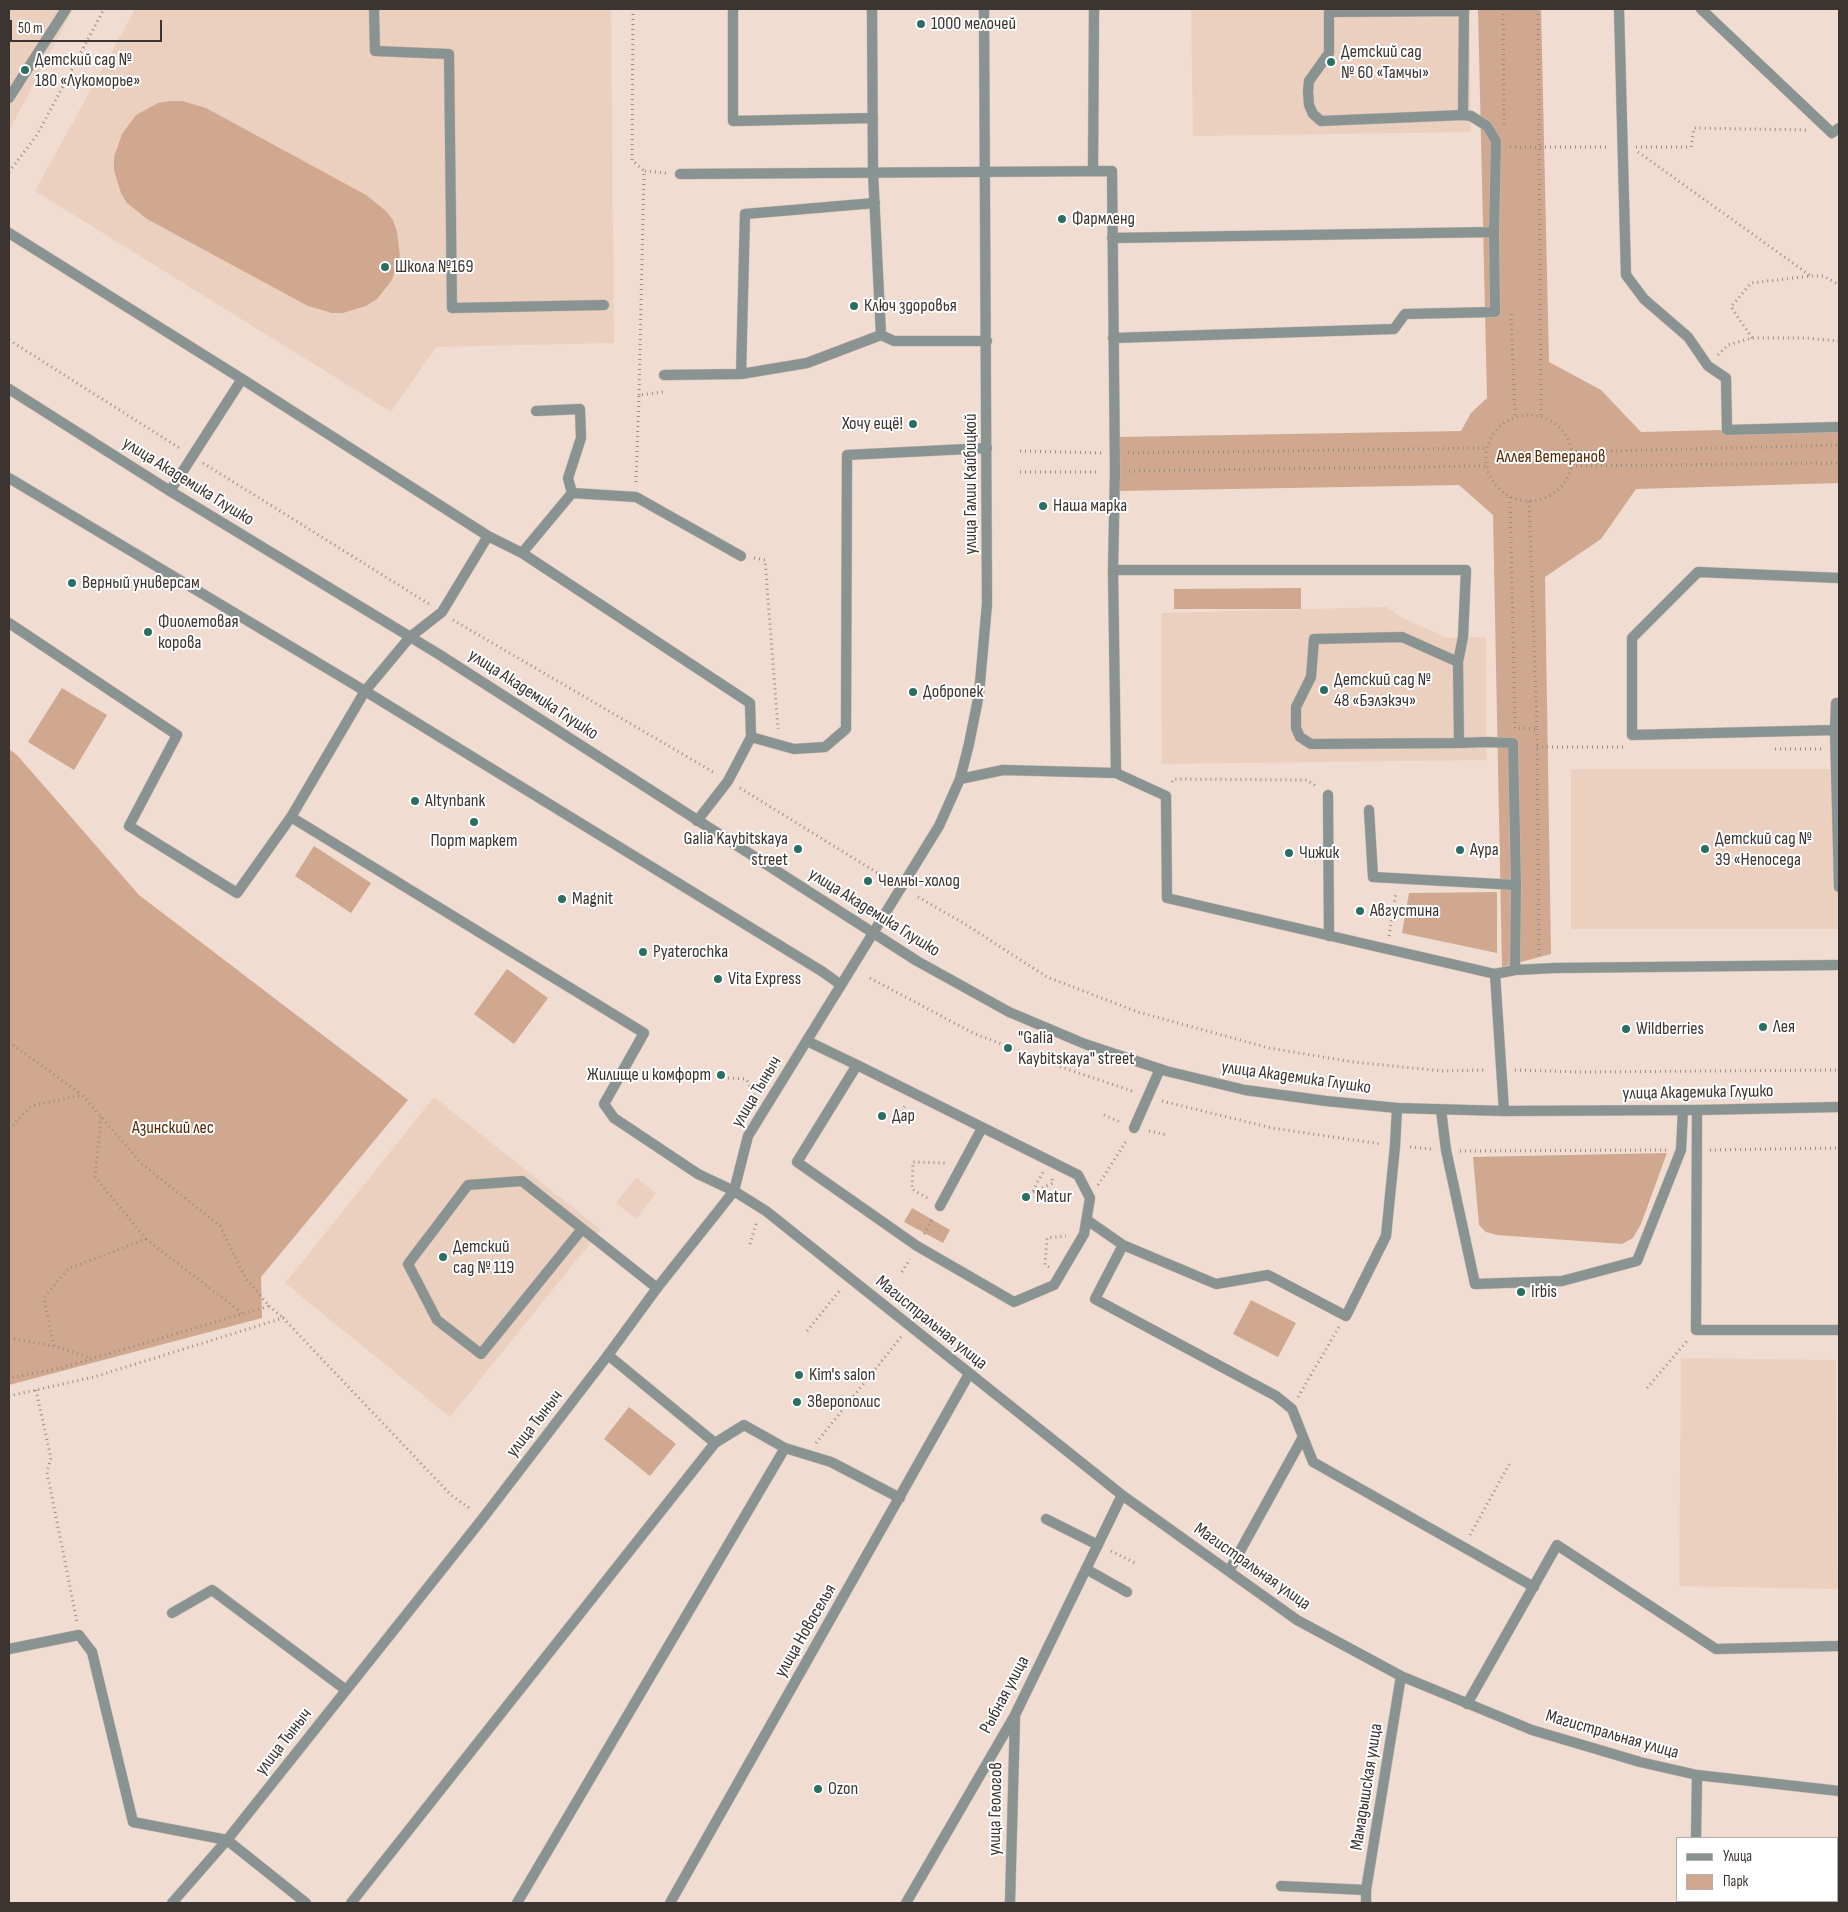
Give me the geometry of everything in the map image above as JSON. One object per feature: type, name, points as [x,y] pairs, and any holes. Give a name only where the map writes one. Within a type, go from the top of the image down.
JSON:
[{"type":"street","points":[[9,98],[66,9]]},
{"type":"street","points":[[374,9],[374,51],[449,54],[452,308],[604,305]]},
{"type":"street","points":[[733,9],[733,121],[873,118]]},
{"type":"street","points":[[872,9],[873,173],[881,335]]},
{"type":"street","name":"улица Галии Кайбицкой","points":[[873,933],[939,826],[960,779],[969,744],[978,694],[987,604],[984,9]]},
{"type":"street","points":[[1093,172],[1094,9]]},
{"type":"street","points":[[1619,9],[1626,275],[1644,298],[1688,337],[1708,366],[1726,378],[1727,430],[1839,427]]},
{"type":"street","points":[[1701,9],[1832,133],[1839,128]]},
{"type":"street","points":[[1113,338],[1394,329],[1405,314],[1495,312],[1496,141],[1487,126],[1471,116],[1464,115],[1321,121],[1313,114],[1309,105],[1308,91],[1309,81],[1329,53],[1329,12],[1464,10],[1464,115]]},
{"type":"street","points":[[680,174],[1112,171],[1115,453],[1113,570],[1116,773]]},
{"type":"street","points":[[742,374],[745,214],[875,203]]},
{"type":"street","points":[[1112,238],[1494,232]]},
{"type":"street","points":[[9,233],[488,536],[522,553],[750,704],[751,738],[728,780],[697,821]]},
{"type":"street","points":[[664,375],[742,374],[807,363],[881,335],[894,341],[987,341]]},
{"type":"street","points":[[170,491],[242,379]]},
{"type":"street","name":"улица Академика Глушко","points":[[9,389],[170,491],[448,660],[917,961],[1009,1012],[1084,1044],[1160,1069],[1245,1090],[1397,1108],[1504,1111],[1839,1107]]},
{"type":"street","points":[[536,411],[580,409],[581,438],[568,478],[572,493]]},
{"type":"street","points":[[751,738],[794,749],[825,747],[846,729],[847,455],[987,448]]},
{"type":"street","points":[[9,478],[365,691],[823,972],[841,985]]},
{"type":"street","points":[[522,553],[572,493]]},
{"type":"street","points":[[572,493],[636,498],[741,556]]},
{"type":"street","points":[[9,623],[177,735],[129,826],[237,893],[291,817],[365,691],[410,637],[442,612],[488,536]]},
{"type":"street","points":[[1113,570],[1466,570],[1463,637],[1458,662],[1459,743]]},
{"type":"street","points":[[1835,730],[1632,735],[1632,638],[1698,572],[1839,578]]},
{"type":"street","points":[[1458,662],[1402,637],[1314,639],[1311,677],[1296,707],[1296,728],[1300,737],[1311,744],[1513,743],[1516,885],[1515,970]]},
{"type":"street","points":[[1839,703],[1836,703],[1835,730],[1839,887]]},
{"type":"street","points":[[960,779],[1003,770],[1116,773],[1166,796],[1167,898],[1495,974],[1515,970],[1539,969],[1839,966]]},
{"type":"street","points":[[1328,794],[1329,936]]},
{"type":"street","points":[[1369,810],[1373,877],[1516,885]]},
{"type":"street","name":"Магистральная улица","points":[[291,817],[644,1033],[604,1104],[614,1118],[698,1174],[734,1191],[766,1211],[1122,1495],[1297,1620],[1401,1676],[1532,1730],[1640,1762],[1698,1775],[1839,1791]]},
{"type":"street","name":"улица Тыныч","points":[[172,1903],[227,1840],[483,1518],[657,1288],[734,1191],[748,1136],[873,933]]},
{"type":"street","points":[[1495,974],[1504,1111]]},
{"type":"street","points":[[807,1041],[857,1065],[1078,1176],[1090,1198],[1084,1234],[1054,1285],[1014,1302],[917,1246],[797,1162],[857,1065]]},
{"type":"street","points":[[1134,1128],[1160,1069]]},
{"type":"street","points":[[1087,1220],[1123,1245],[1216,1284],[1268,1275],[1346,1316],[1386,1236],[1397,1108]]},
{"type":"street","points":[[1441,1110],[1446,1150],[1475,1284],[1562,1281],[1637,1261],[1682,1150],[1683,1110]]},
{"type":"street","points":[[1697,1110],[1696,1330],[1839,1330]]},
{"type":"street","points":[[940,1206],[982,1128]]},
{"type":"street","points":[[582,1229],[481,1354],[436,1320],[408,1264],[468,1185],[522,1181],[657,1288]]},
{"type":"street","points":[[1123,1245],[1095,1299],[1276,1396],[1292,1409],[1313,1462],[1534,1587]]},
{"type":"street","points":[[608,1355],[715,1443]]},
{"type":"street","name":"улица Новоселья","points":[[670,1903],[969,1374]]},
{"type":"street","points":[[351,1903],[715,1443],[744,1425],[785,1448],[831,1462],[900,1498]]},
{"type":"street","points":[[1229,1572],[1303,1437]]},
{"type":"street","points":[[517,1903],[785,1448]]},
{"type":"street","name":"Рыбная улица","points":[[906,1903],[1015,1715],[1122,1495]]},
{"type":"street","points":[[1046,1519],[1098,1545]]},
{"type":"street","points":[[1468,1704],[1557,1545],[1716,1649],[1839,1646]]},
{"type":"street","points":[[1086,1569],[1127,1592]]},
{"type":"street","points":[[172,1613],[212,1590],[346,1690]]},
{"type":"street","points":[[9,1649],[79,1634],[92,1652],[133,1822],[227,1840],[306,1903]]},
{"type":"street","name":"Мамадышская улица","points":[[1366,1903],[1366,1890],[1401,1676]]},
{"type":"street","name":"улица Геологов","points":[[1010,1903],[1015,1715]]},
{"type":"street","points":[[1696,1837],[1698,1775]]},
{"type":"street","points":[[1281,1886],[1366,1890]]},
{"type":"path","points":[[9,172],[36,135],[104,9]]},
{"type":"path","points":[[633,9],[632,160],[644,171],[680,174]]},
{"type":"path","points":[[1538,9],[1541,417]]},
{"type":"path","points":[[1811,276],[1631,147],[1691,148],[1694,128],[1812,130],[1820,121]]},
{"type":"path","points":[[1504,147],[1622,147]]},
{"type":"path","points":[[636,498],[644,171]]},
{"type":"path","points":[[1752,338],[1731,307],[1751,283],[1824,276],[1839,285]]},
{"type":"path","points":[[1708,366],[1728,345],[1752,338],[1805,338],[1839,341]]},
{"type":"path","points":[[639,395],[664,392],[664,375]]},
{"type":"path","points":[[1529,415],[1541,417],[1552,422],[1568,440],[1571,452],[1571,466],[1567,477],[1560,486],[1541,499],[1529,501],[1510,497],[1499,490],[1491,479],[1486,466],[1487,448],[1490,439],[1498,428],[1510,419],[1529,415]]},
{"type":"path","points":[[1571,452],[1839,445]]},
{"type":"path","points":[[1020,451],[1115,453],[1487,448]]},
{"type":"path","points":[[1571,466],[1839,462]]},
{"type":"path","points":[[1020,472],[1486,466]]},
{"type":"path","points":[[1510,497],[1515,728],[1513,743]]},
{"type":"path","points":[[1529,501],[1536,729],[1539,969]]},
{"type":"path","points":[[741,556],[765,560],[779,746]]},
{"type":"path","points":[[1515,728],[1536,729]]},
{"type":"path","points":[[1166,796],[1174,779],[1307,780],[1328,794]]},
{"type":"path","points":[[918,897],[965,924],[1047,977],[1138,1012],[1269,1048],[1344,1061],[1442,1071],[1839,1070]]},
{"type":"path","points":[[1387,949],[1396,898]]},
{"type":"path","points":[[9,1042],[82,1095],[142,1164],[220,1226],[245,1277],[269,1306],[283,1318],[451,1495],[483,1518]]},
{"type":"path","points":[[728,1078],[746,1079],[756,1099]]},
{"type":"path","points":[[9,1128],[31,1106],[82,1095]]},
{"type":"path","points":[[101,1116],[95,1177],[146,1239],[243,1314]]},
{"type":"path","points":[[1090,1198],[1134,1128]]},
{"type":"path","points":[[1049,1161],[1053,1183],[1033,1192],[1045,1168],[1049,1161]]},
{"type":"path","points":[[917,1246],[940,1206],[912,1189],[913,1162],[963,1164]]},
{"type":"path","points":[[750,1244],[757,1221]]},
{"type":"path","points":[[1047,1238],[1045,1265],[1061,1273]]},
{"type":"path","points":[[54,1346],[44,1298],[68,1269],[146,1239]]},
{"type":"path","points":[[807,1331],[850,1279]]},
{"type":"path","points":[[9,1378],[61,1368],[269,1306]]},
{"type":"path","points":[[1292,1409],[1346,1316]]},
{"type":"path","points":[[9,1396],[94,1377],[283,1318]]},
{"type":"path","points":[[1647,1388],[1696,1330]]},
{"type":"path","points":[[806,1455],[903,1335]]},
{"type":"path","points":[[9,1338],[54,1346],[91,1358]]},
{"type":"path","points":[[36,1390],[51,1458],[47,1472],[79,1634]]},
{"type":"path","points":[[1464,1547],[1511,1461]]},
{"type":"path","points":[[1098,1545],[1137,1564]]},
{"type":"shaded area","name":"Детский сад № 180 «Лукоморье»","points":[[9,9],[73,9],[9,131]]},
{"type":"shaded area","name":"Школа №169","points":[[135,9],[611,9],[614,343],[436,347],[391,412],[35,191]]},
{"type":"shaded area","name":"Детский сад № 60 «Тамчы»","points":[[1191,9],[1469,9],[1471,132],[1193,136]]},
{"type":"shaded area","name":"Детский сад № 48 «Бэлэкэч»","points":[[1387,607],[1401,617],[1447,638],[1486,637],[1487,760],[1162,764],[1161,613]]},
{"type":"shaded area","name":"Детский сад № 39 «Непоседа","points":[[1571,769],[1839,769],[1839,929],[1571,929]]},
{"type":"shaded area","name":"Детский сад № 119","points":[[434,1097],[601,1230],[450,1417],[285,1283]]},
{"type":"shaded area","points":[[636,1177],[656,1193],[636,1219],[616,1203]]},
{"type":"shaded area","points":[[1681,1358],[1836,1360],[1838,1589],[1679,1586]]},
{"type":"green space","name":"Аллея Ветеранов","points":[[1478,9],[1541,9],[1549,362],[1601,390],[1641,432],[1839,427],[1839,483],[1636,489],[1601,539],[1545,577],[1551,954],[1502,967],[1493,515],[1459,485],[1118,491],[1117,437],[1461,431],[1471,413],[1487,398]]},
{"type":"green space","points":[[182,101],[206,108],[366,195],[386,211],[393,220],[397,232],[400,256],[392,280],[377,299],[366,306],[343,313],[332,313],[308,306],[147,219],[127,203],[121,193],[114,170],[114,157],[122,134],[136,115],[158,103]]},
{"type":"green space","points":[[1301,588],[1301,609],[1174,609],[1174,589]]},
{"type":"green space","points":[[62,688],[107,715],[74,770],[28,742]]},
{"type":"green space","name":"Азинский лес","points":[[9,749],[17,755],[139,895],[408,1100],[261,1277],[262,1318],[9,1385]]},
{"type":"green space","points":[[314,846],[371,883],[351,913],[295,876]]},
{"type":"green space","points":[[1497,892],[1497,953],[1402,933],[1409,893]]},
{"type":"green space","points":[[507,969],[548,998],[514,1044],[474,1014]]},
{"type":"green space","points":[[1667,1153],[1641,1224],[1633,1238],[1622,1244],[1497,1235],[1486,1232],[1479,1225],[1473,1157]]},
{"type":"green space","points":[[912,1208],[950,1230],[943,1243],[904,1222]]},
{"type":"green space","points":[[1251,1300],[1296,1323],[1278,1357],[1233,1334]]},
{"type":"green space","points":[[629,1407],[676,1444],[650,1476],[604,1439]]},
{"type":"place","name":"1000 мелочей","points":[[921,24]]},
{"type":"place","name":"Детский сад № 60 «Тамчы»","points":[[1331,62]]},
{"type":"place","name":"Детский сад № 180 «Лукоморье»","points":[[25,70]]},
{"type":"place","name":"Фармленд","points":[[1062,219]]},
{"type":"place","name":"Школа №169","points":[[385,267]]},
{"type":"place","name":"Ключ здоровья","points":[[854,306]]},
{"type":"place","name":"Хочу ещё!","points":[[913,424]]},
{"type":"place","name":"Наша марка","points":[[1043,506]]},
{"type":"place","name":"Верный универсам","points":[[72,583]]},
{"type":"place","name":"Фиолетовая корова","points":[[148,632]]},
{"type":"place","name":"Детский сад № 48 «Бэлэкэч»","points":[[1324,690]]},
{"type":"place","name":"Добропек","points":[[913,692]]},
{"type":"place","name":"Altynbank","points":[[415,801]]},
{"type":"place","name":"Порт маркет","points":[[474,822]]},
{"type":"place","name":"Galia Kaybitskaya street","points":[[798,849]]},
{"type":"place","name":"Детский сад № 39 «Непоседа","points":[[1705,849]]},
{"type":"place","name":"Аура","points":[[1460,850]]},
{"type":"place","name":"Чижик","points":[[1289,853]]},
{"type":"place","name":"Челны-холод","points":[[868,881]]},
{"type":"place","name":"Magnit","points":[[562,899]]},
{"type":"place","name":"Августина","points":[[1360,911]]},
{"type":"place","name":"Pyaterochka","points":[[643,952]]},
{"type":"place","name":"Vita Express","points":[[718,979]]},
{"type":"place","name":"Лея","points":[[1763,1027]]},
{"type":"place","name":"Wildberries","points":[[1626,1029]]},
{"type":"place","name":"\"Galia Kaybitskaya\" street","points":[[1008,1048]]},
{"type":"place","name":"Жилище и комфорт","points":[[721,1075]]},
{"type":"place","name":"Дар","points":[[882,1116]]},
{"type":"place","name":"Matur","points":[[1026,1197]]},
{"type":"place","name":"Детский сад № 119","points":[[443,1257]]},
{"type":"place","name":"Irbis","points":[[1521,1292]]},
{"type":"place","name":"Kim's salon","points":[[799,1375]]},
{"type":"place","name":"Зверополис","points":[[797,1402]]},
{"type":"place","name":"Ozon","points":[[818,1789]]}]
